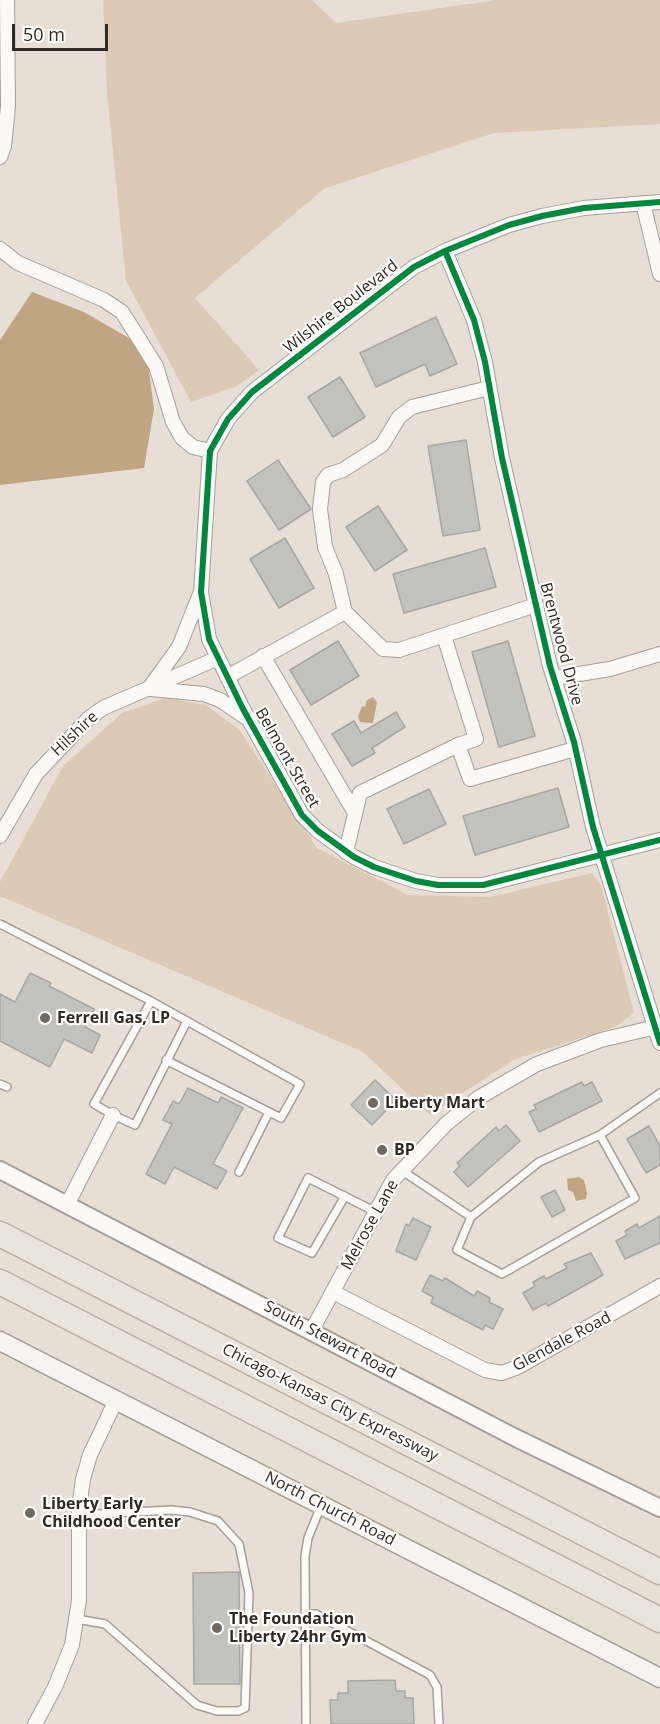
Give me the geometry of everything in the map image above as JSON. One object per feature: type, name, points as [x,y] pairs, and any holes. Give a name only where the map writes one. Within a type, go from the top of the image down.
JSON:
[{"type":"highway","name":"Chicago-Kansas City Expressway","points":[[0,1234],[660,1572]]},
{"type":"highway","points":[[0,1282],[660,1620]]},
{"type":"main road","name":"North Church Road","points":[[0,1341],[660,1678]]},
{"type":"street","points":[[0,157],[8,106],[7,0]]},
{"type":"street","name":"Wilshire Boulevard","points":[[210,451],[228,419],[252,392],[414,267],[445,251],[509,225],[542,216],[584,208],[660,201]]},
{"type":"street","points":[[643,203],[660,274]]},
{"type":"street","points":[[0,249],[18,263],[104,300],[122,312],[156,366],[173,422],[182,438],[193,447],[210,451]]},
{"type":"street","name":"Brentwood Drive","points":[[445,251],[474,320],[502,458],[554,678],[603,857],[658,1027],[660,1042]]},
{"type":"street","points":[[489,388],[412,407],[399,417],[382,445],[344,470],[328,475],[323,482],[321,528],[345,612],[383,649],[399,650],[536,605]]},
{"type":"street","name":"Belmont Street","points":[[210,451],[201,592],[208,639],[249,720],[302,815],[346,852],[394,875],[438,885],[460,886],[505,881],[603,857],[660,840]]},
{"type":"street","points":[[149,689],[179,647],[201,592]]},
{"type":"street","points":[[227,677],[345,612]]},
{"type":"street","points":[[346,852],[360,793],[458,745],[476,739],[444,636]]},
{"type":"street","points":[[554,678],[610,669],[660,654]]},
{"type":"street","points":[[263,656],[355,813]]},
{"type":"street","name":"Hilshire","points":[[0,836],[36,774],[88,719],[103,708],[218,658]]},
{"type":"street","name":"Belmont Street","points":[[149,689],[204,694],[220,700],[249,720]]},
{"type":"street","points":[[458,745],[470,779],[575,749]]},
{"type":"street","name":"Melrose Lane","points":[[312,1330],[401,1170],[446,1124],[501,1083],[562,1053],[601,1040],[658,1027]]},
{"type":"street","points":[[67,1204],[113,1115]]},
{"type":"street","name":"South Stewart Road","points":[[0,1170],[312,1330],[516,1438],[660,1508]]},
{"type":"street","name":"Glendale Road","points":[[333,1292],[485,1370],[502,1373],[518,1367],[660,1286]]},
{"type":"street","points":[[35,1724],[55,1687],[72,1645],[77,1619],[79,1515],[83,1479],[90,1455],[116,1400]]},
{"type":"lane","points":[[0,924],[151,1001],[300,1084],[281,1118],[166,1060]]},
{"type":"lane","points":[[151,1001],[94,1104],[113,1115],[135,1125],[187,1021]]},
{"type":"lane","points":[[600,1135],[635,1198],[502,1274],[457,1251],[471,1216],[539,1162],[600,1135],[660,1093]]},
{"type":"lane","points":[[239,1172],[269,1112]]},
{"type":"lane","points":[[401,1170],[471,1216]]},
{"type":"lane","points":[[345,1196],[312,1252],[278,1238],[308,1178],[345,1196],[376,1212]]},
{"type":"lane","points":[[306,1724],[304,1556],[308,1538],[322,1504]]},
{"type":"lane","points":[[77,1619],[105,1624],[198,1705],[217,1711],[238,1711],[245,1708],[249,1593],[239,1544],[218,1521],[190,1512],[171,1510],[79,1515]]},
{"type":"lane","points":[[305,1614],[316,1614],[430,1675],[437,1687],[439,1724]]},
{"type":"shaded area","points":[[103,0],[312,0],[336,23],[496,0],[660,0],[660,124],[494,133],[325,188],[195,298],[259,370],[235,387],[191,402],[126,281],[107,93]]},
{"type":"shaded area","points":[[32,292],[84,312],[146,348],[154,409],[144,468],[0,485],[0,340]]},
{"type":"shaded area","points":[[373,697],[377,702],[373,723],[360,722],[358,717],[362,706],[365,707],[367,700]]},
{"type":"shaded area","points":[[165,698],[205,705],[239,729],[317,848],[408,895],[490,897],[592,873],[601,885],[634,1013],[615,1027],[513,1060],[430,1115],[363,1052],[0,896],[0,882],[63,766],[122,713]]},
{"type":"shaded area","points":[[579,1177],[584,1180],[587,1193],[586,1199],[576,1201],[573,1192],[568,1190],[567,1179]]},
{"type":"building","points":[[436,317],[457,364],[430,376],[425,364],[376,387],[360,353]]},
{"type":"building","points":[[340,377],[365,417],[333,437],[308,397]]},
{"type":"building","points":[[466,440],[480,530],[443,536],[428,446]]},
{"type":"building","points":[[278,460],[311,509],[279,530],[247,481]]},
{"type":"building","points":[[378,506],[407,550],[375,571],[346,527]]},
{"type":"building","points":[[285,538],[314,588],[279,608],[250,559]]},
{"type":"building","points":[[485,548],[496,587],[404,613],[393,574]]},
{"type":"building","points":[[338,641],[359,676],[311,705],[290,670]]},
{"type":"building","points":[[508,641],[535,736],[499,747],[472,652]]},
{"type":"building","points":[[396,712],[405,727],[372,748],[375,753],[352,766],[332,734],[354,721],[361,733]]},
{"type":"building","points":[[558,788],[569,827],[475,855],[463,816]]},
{"type":"building","points":[[429,789],[446,824],[404,844],[387,809]]},
{"type":"building","name":"Ferrell Gas, LP","points":[[30,973],[51,983],[49,986],[94,1009],[85,1027],[100,1035],[92,1053],[64,1039],[50,1067],[0,1041],[0,994],[15,1002]]},
{"type":"building","name":"Liberty Mart","points":[[375,1080],[396,1100],[372,1125],[351,1105]]},
{"type":"building","points":[[582,1082],[584,1086],[592,1082],[602,1101],[539,1132],[529,1112],[536,1109],[534,1105]]},
{"type":"building","points":[[188,1088],[218,1103],[221,1097],[243,1108],[213,1164],[227,1171],[217,1189],[174,1167],[165,1184],[146,1174],[172,1124],[163,1120],[173,1101],[179,1104]]},
{"type":"building","points":[[506,1125],[520,1141],[468,1187],[454,1172],[460,1166],[457,1163],[496,1127],[499,1131]]},
{"type":"building","points":[[649,1126],[660,1146],[660,1165],[646,1173],[627,1139]]},
{"type":"building","points":[[555,1190],[565,1210],[552,1217],[541,1197]]},
{"type":"building","points":[[660,1216],[660,1243],[625,1259],[616,1241],[627,1235],[625,1231],[637,1224],[639,1228]]},
{"type":"building","points":[[413,1218],[431,1227],[416,1260],[396,1251],[406,1224],[409,1226]]},
{"type":"building","points":[[591,1253],[603,1275],[548,1306],[546,1303],[533,1310],[523,1293],[535,1286],[533,1282],[544,1276],[546,1279],[567,1268],[564,1264]]},
{"type":"building","points":[[430,1275],[443,1281],[445,1278],[474,1296],[477,1291],[490,1298],[489,1302],[503,1309],[493,1329],[485,1325],[483,1330],[431,1303],[433,1297],[422,1291]]},
{"type":"building","name":"The Foundation Liberty 24hr Gym","points":[[239,1572],[240,1684],[194,1684],[193,1573]]},
{"type":"building","points":[[395,1680],[396,1691],[405,1691],[405,1698],[413,1698],[414,1724],[331,1724],[330,1700],[338,1700],[338,1693],[348,1693],[348,1681]]},
{"type":"cycle path","points":[[660,202],[584,208],[542,216],[509,225],[445,251],[414,267],[252,392],[228,419],[210,451],[201,592],[209,639],[243,709],[302,815],[318,831],[354,857],[374,867],[416,881],[438,885],[483,885],[660,840]]},
{"type":"cycle path","points":[[445,251],[474,320],[485,362],[502,458],[550,666],[574,742],[593,827],[660,1043]]},
{"type":"place","name":"Ferrell Gas, LP","points":[[45,1018]]},
{"type":"place","name":"Liberty Mart","points":[[373,1103]]},
{"type":"place","name":"BP","points":[[382,1150]]},
{"type":"place","name":"Liberty Early Childhood Center","points":[[30,1513]]},
{"type":"place","name":"The Foundation Liberty 24hr Gym","points":[[217,1628]]}]
